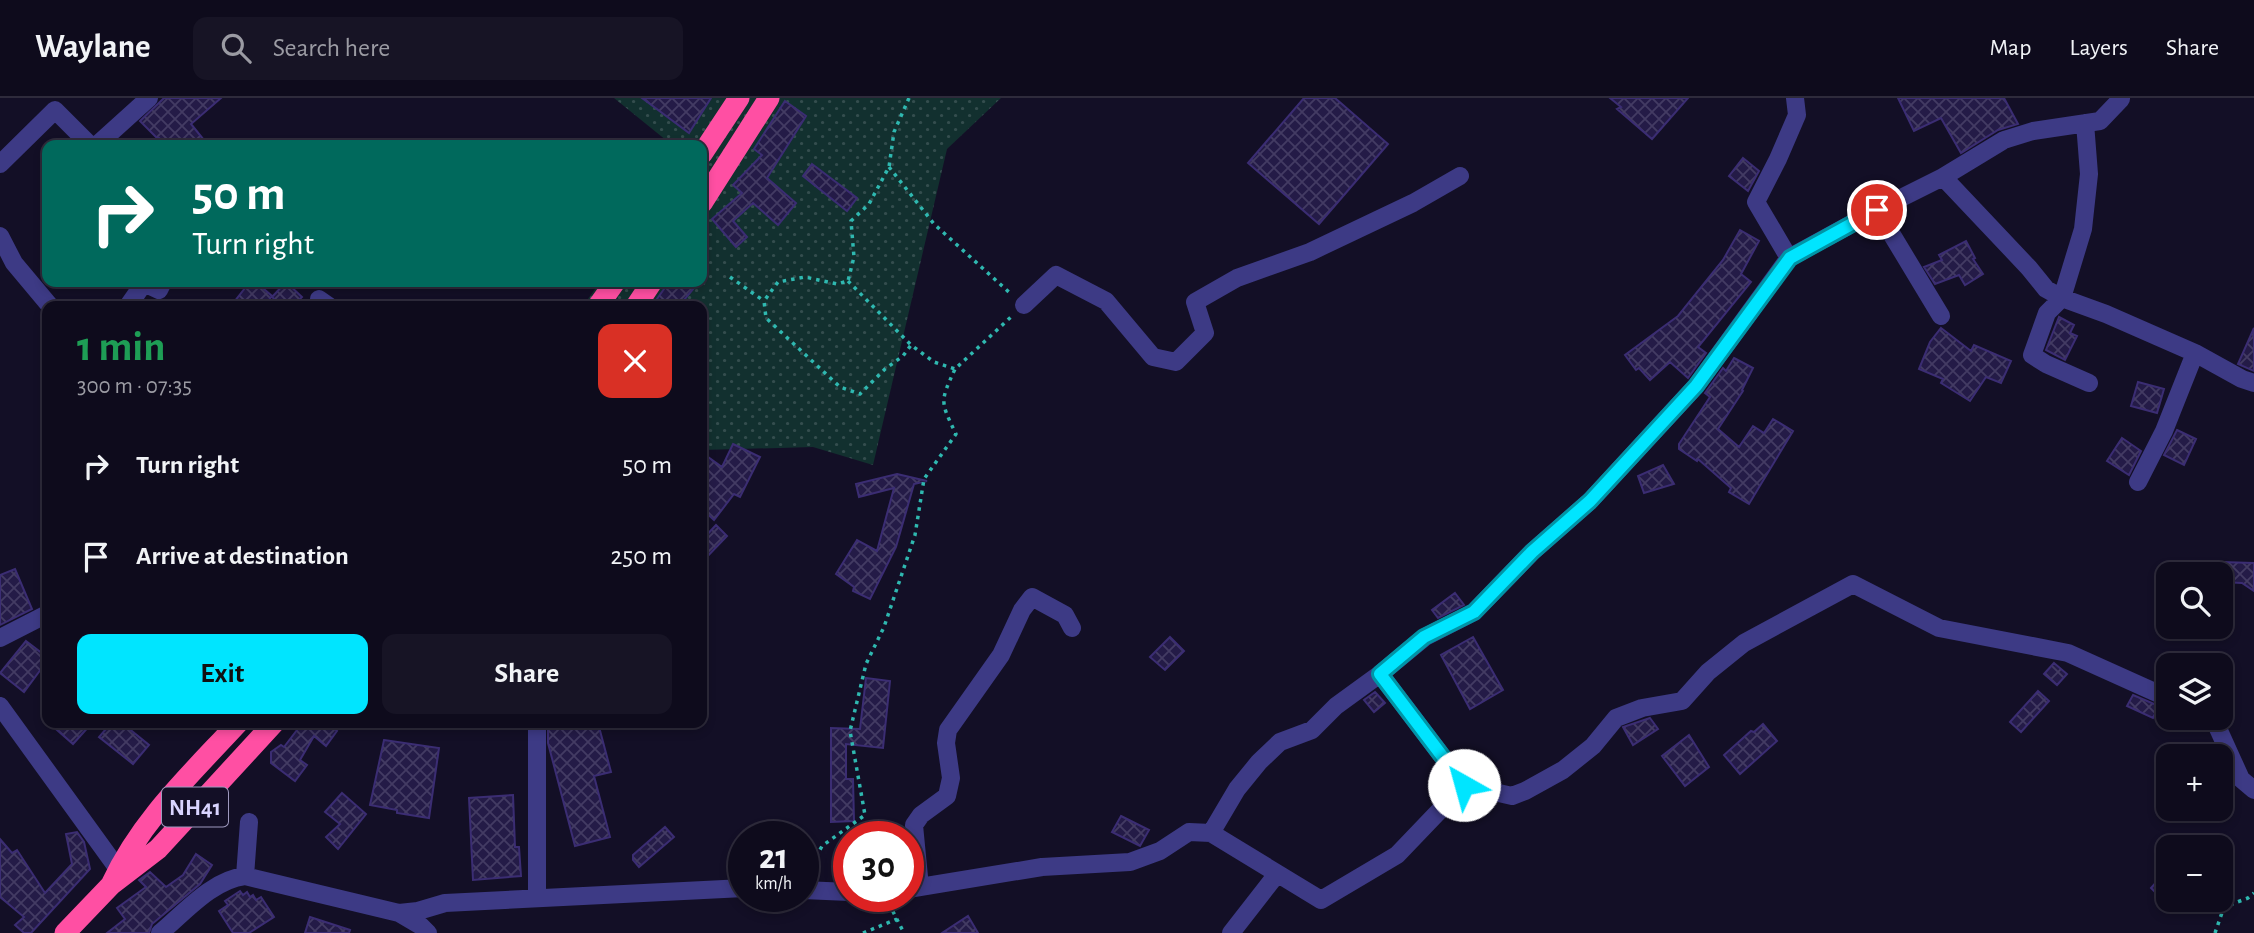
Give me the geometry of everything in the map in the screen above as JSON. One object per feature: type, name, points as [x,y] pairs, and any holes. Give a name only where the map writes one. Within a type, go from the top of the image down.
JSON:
[{"type":"highway","points":[[707,146],[739,98]]},
{"type":"highway","points":[[707,195],[769,98]]},
{"type":"highway","name":"NH41","points":[[65,933],[115,877],[142,829],[233,728]]},
{"type":"highway","name":"NH41","points":[[115,877],[158,849],[269,728]]},
{"type":"street","points":[[103,140],[149,98]]},
{"type":"street","points":[[1790,258],[1756,202],[1779,159],[1797,115],[1795,98]]},
{"type":"street","points":[[1211,833],[1237,789],[1280,742],[1312,730],[1336,706],[1424,637],[1474,612],[1532,552],[1590,501],[1696,386],[1790,258],[1943,177],[2004,140],[2033,131],[2100,121],[2121,99]]},
{"type":"street","points":[[0,164],[55,110],[85,140]]},
{"type":"street","points":[[2085,123],[2089,174],[2083,229],[2062,298],[2047,313],[2032,355],[2089,383]]},
{"type":"street","points":[[1024,305],[1055,275],[1106,301],[1153,357],[1176,362],[1205,332],[1195,302],[1237,278],[1310,252],[1413,204],[1460,176]]},
{"type":"street","points":[[1943,177],[2046,289],[2195,353],[2254,383]]},
{"type":"street","points":[[1877,210],[1941,316]]},
{"type":"street","points":[[0,236],[7,267],[44,301]]},
{"type":"street","points":[[2138,482],[2164,431],[2195,353]]},
{"type":"street","points":[[1380,674],[1464,785],[1512,796],[1563,770],[1593,747],[1616,718],[1642,708],[1682,701],[1708,672],[1744,643],[1853,584],[1939,628],[2068,653],[2156,693]]},
{"type":"street","points":[[917,821],[947,796],[951,778],[946,743],[948,730],[1001,656],[1032,597],[1065,615],[1072,628]]},
{"type":"street","points":[[0,638],[42,617]]},
{"type":"street","points":[[0,706],[95,833],[115,877]]},
{"type":"street","points":[[537,728],[537,897]]},
{"type":"street","points":[[2220,730],[2241,779],[2254,790]]},
{"type":"street","points":[[924,886],[1042,867],[1130,862],[1160,851],[1189,832],[1211,833],[1321,900],[1397,855],[1464,785]]},
{"type":"street","points":[[246,876],[249,822]]},
{"type":"street","points":[[1239,930],[1278,874]]},
{"type":"street","points":[[160,933],[219,884],[246,876],[399,913],[428,933]]},
{"type":"street","points":[[399,913],[445,903],[728,889]]},
{"type":"path","points":[[848,281],[854,257],[851,222],[869,204],[890,167],[894,132],[909,98]]},
{"type":"path","points":[[819,852],[822,846],[865,815],[850,731],[866,664],[884,627],[915,535],[924,479],[956,434],[942,405],[944,392],[955,369],[1024,305],[934,224],[890,167]]},
{"type":"path","points":[[730,277],[764,301]]},
{"type":"path","points":[[848,281],[837,284],[805,277],[778,282],[764,301],[766,318],[840,387],[860,394],[885,369],[904,356],[911,345]]},
{"type":"path","points":[[848,281],[911,345],[934,362],[955,369]]},
{"type":"path","points":[[2215,933],[2224,906],[2248,898],[2254,893]]},
{"type":"path","points":[[893,912],[905,933]]},
{"type":"path","points":[[863,933],[897,919]]},
{"type":"green space","points":[[614,98],[1001,98],[947,149],[873,465],[813,447],[707,450],[707,301],[587,301],[596,287],[707,287],[707,140],[666,140]]},
{"type":"building","points":[[164,98],[221,98],[191,124],[204,140],[161,140],[140,121]]},
{"type":"building","points":[[642,98],[711,98],[689,133]]},
{"type":"building","points":[[1304,98],[1335,98],[1388,144],[1319,224],[1248,163]]},
{"type":"building","points":[[1610,98],[1688,98],[1652,139],[1617,109],[1621,107]]},
{"type":"building","points":[[1898,98],[2004,98],[2018,124],[1998,130],[1961,153],[1941,118],[1914,131]]},
{"type":"building","points":[[785,101],[806,116],[767,178],[796,203],[778,225],[753,203],[733,221],[747,237],[736,247],[712,219],[742,193],[733,185],[762,155],[754,149]]},
{"type":"building","points":[[1743,158],[1759,171],[1748,191],[1729,176]]},
{"type":"building","points":[[812,164],[857,198],[847,211],[803,176]]},
{"type":"building","points":[[1740,230],[1759,241],[1741,274],[1751,282],[1698,347],[1706,353],[1688,378],[1670,362],[1650,380],[1639,368],[1636,370],[1625,355],[1678,316],[1723,260]]},
{"type":"building","points":[[1966,241],[1983,274],[1965,285],[1959,275],[1935,284],[1924,267],[1942,260],[1939,255]]},
{"type":"building","points":[[246,287],[262,287],[272,296],[268,301],[235,301]]},
{"type":"building","points":[[281,287],[291,287],[302,297],[298,301],[276,301],[272,297]]},
{"type":"building","points":[[665,287],[695,287],[683,301],[656,301]]},
{"type":"building","points":[[2059,317],[2074,325],[2070,333],[2077,336],[2065,360],[2046,350]]},
{"type":"building","points":[[1941,328],[1971,351],[1974,345],[2011,361],[2001,383],[1986,377],[1970,401],[1941,383],[1943,379],[1919,369],[1930,342]]},
{"type":"building","points":[[2254,328],[2254,371],[2238,364]]},
{"type":"building","points":[[1734,358],[1753,368],[1743,391],[1718,429],[1739,447],[1753,426],[1764,433],[1773,419],[1793,431],[1749,504],[1729,492],[1731,488],[1698,459],[1697,461],[1679,449],[1679,444],[1710,397],[1705,393],[1723,368],[1726,371]]},
{"type":"building","points":[[2138,382],[2164,389],[2157,413],[2131,406]]},
{"type":"building","points":[[2177,430],[2196,439],[2184,465],[2164,455]]},
{"type":"building","points":[[2122,438],[2141,451],[2129,475],[2107,461]]},
{"type":"building","points":[[733,444],[760,457],[740,497],[734,494],[714,520],[707,514],[708,457],[722,467]]},
{"type":"building","points":[[1663,465],[1674,484],[1644,493],[1638,476]]},
{"type":"building","points":[[897,474],[927,481],[914,484],[896,547],[870,599],[853,591],[854,587],[836,574],[857,540],[877,551],[894,488],[859,497],[856,484]]},
{"type":"building","points":[[716,525],[727,536],[707,557],[707,535]]},
{"type":"building","points":[[2233,562],[2254,563],[2254,591],[2242,583],[2233,583]]},
{"type":"building","points":[[15,569],[32,609],[0,625],[0,575]]},
{"type":"building","points":[[1455,593],[1464,605],[1438,618],[1432,610]]},
{"type":"building","points":[[1170,637],[1184,651],[1165,670],[1150,657]]},
{"type":"building","points":[[1473,637],[1503,690],[1470,709],[1441,655]]},
{"type":"building","points":[[26,641],[42,653],[42,668],[24,692],[0,673]]},
{"type":"building","points":[[2054,663],[2067,674],[2057,685],[2044,674]]},
{"type":"building","points":[[866,678],[890,681],[883,748],[846,744],[846,779],[853,779],[854,821],[831,822],[831,728],[860,729]]},
{"type":"building","points":[[2038,691],[2049,701],[2021,732],[2010,722]]},
{"type":"building","points":[[1375,692],[1385,703],[1374,712],[1364,700]]},
{"type":"building","points":[[2133,695],[2156,705],[2156,712],[2153,718],[2127,706]]},
{"type":"building","points":[[1650,718],[1658,729],[1633,745],[1623,727]]},
{"type":"building","points":[[1763,724],[1777,741],[1740,774],[1724,755]]},
{"type":"building","points":[[55,728],[87,728],[73,744]]},
{"type":"building","points":[[107,728],[128,728],[149,745],[133,764],[99,737]]},
{"type":"building","points":[[298,728],[334,728],[337,731],[326,746],[314,736],[300,760],[307,765],[295,781],[271,763],[271,752],[281,745],[284,747]]},
{"type":"building","points":[[548,728],[599,728],[611,772],[594,776],[610,837],[575,846],[548,743]]},
{"type":"building","points":[[1689,735],[1709,767],[1685,786],[1662,756]]},
{"type":"building","points":[[384,740],[439,748],[429,818],[370,805]]},
{"type":"building","points":[[342,793],[366,814],[338,849],[326,837],[340,824],[325,812]]},
{"type":"building","points":[[513,795],[515,847],[519,847],[521,876],[473,880],[469,798]]},
{"type":"building","points":[[1121,816],[1149,830],[1140,846],[1112,832]]},
{"type":"building","points":[[665,827],[674,837],[639,867],[633,860],[633,855]]},
{"type":"building","points":[[77,832],[84,842],[90,869],[31,933],[24,933],[15,925],[24,917],[0,897],[0,839],[12,853],[17,850],[45,893],[72,864],[66,834]]},
{"type":"building","points":[[196,854],[212,865],[200,884],[152,924],[149,933],[107,933],[125,919],[117,908],[146,887],[139,880],[150,872],[166,887],[183,875]]},
{"type":"building","points":[[240,891],[243,895],[247,892],[250,897],[253,895],[256,900],[261,897],[274,917],[249,933],[233,933],[219,911],[228,905],[225,901]]},
{"type":"building","points":[[968,916],[978,933],[942,933]]},
{"type":"building","points":[[310,917],[350,930],[349,933],[305,933]]},
{"type":"route","points":[[1464,785],[1380,674],[1424,637],[1474,612],[1532,552],[1590,501],[1696,386],[1790,258],[1877,210]]}]
